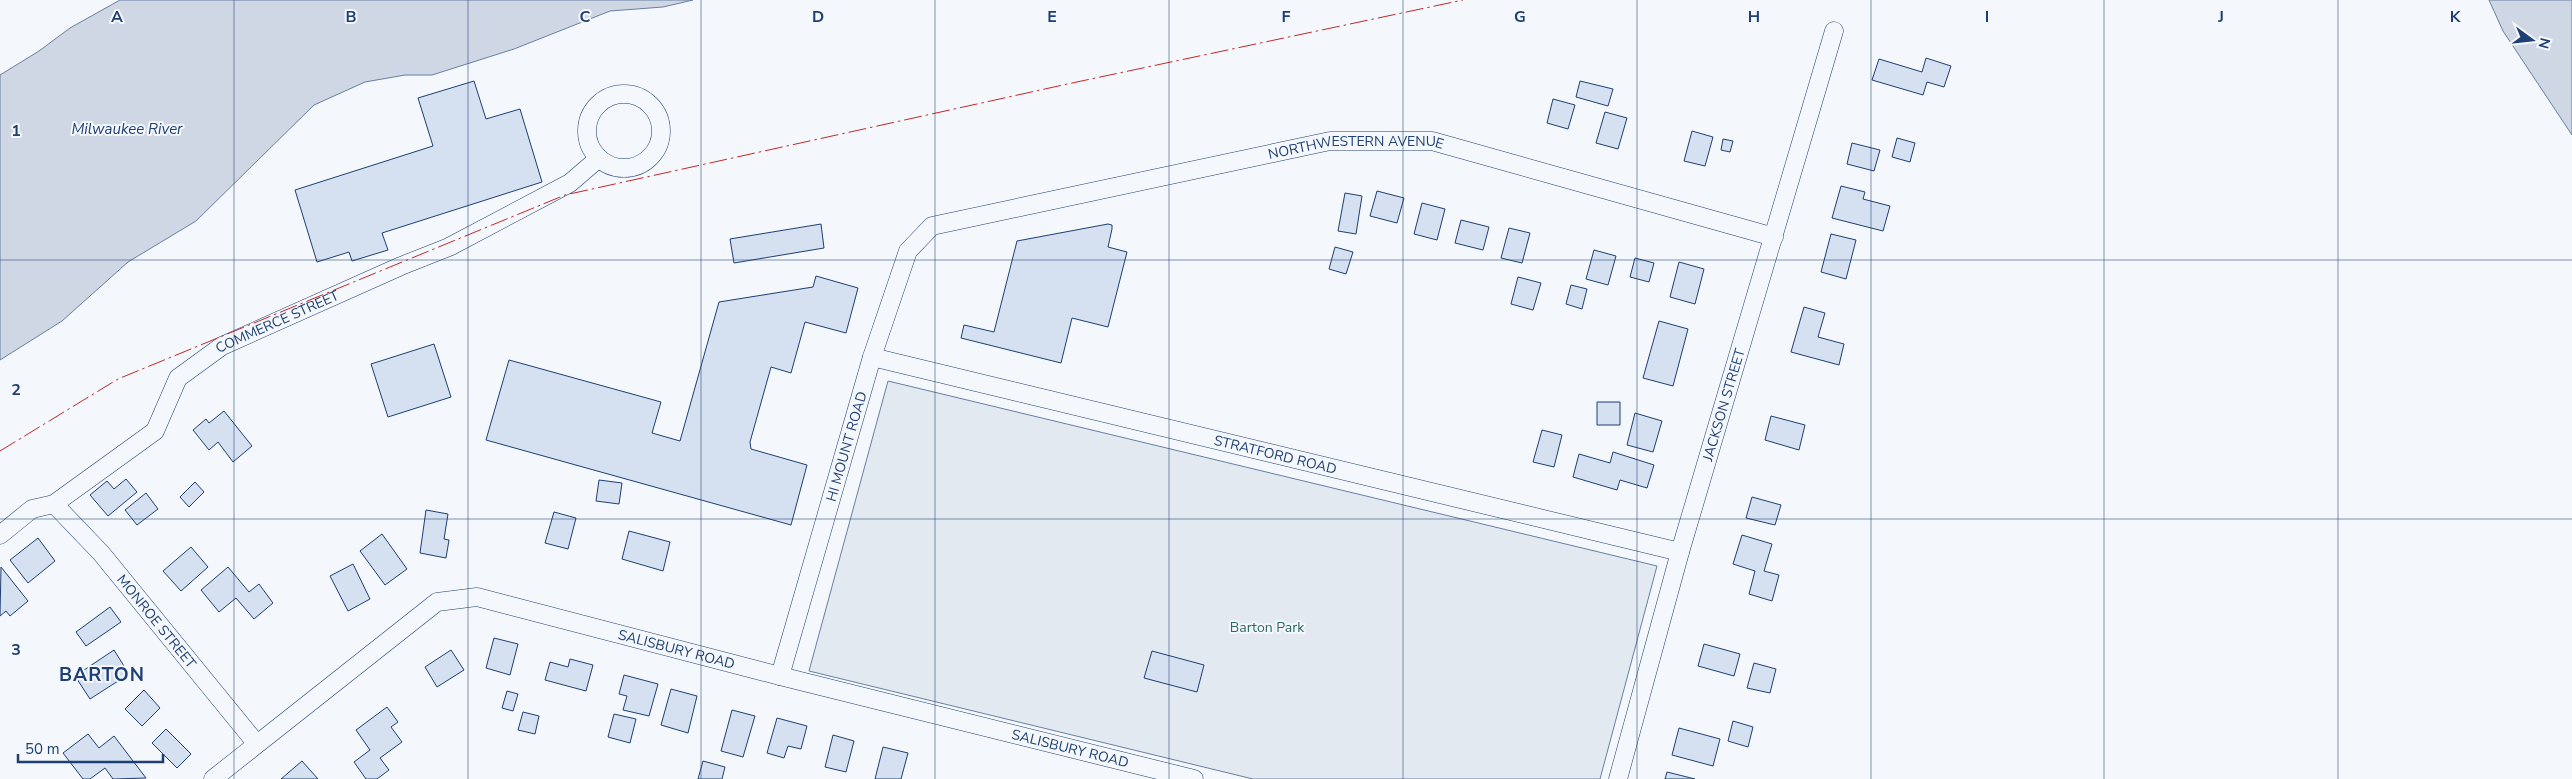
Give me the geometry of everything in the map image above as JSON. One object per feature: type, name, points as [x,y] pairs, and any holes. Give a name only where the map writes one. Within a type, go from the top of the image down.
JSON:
[{"type":"street","name":"JACKSON STREET","points":[[1618,779],[1680,552],[1834,31]]},
{"type":"street","points":[[629,93],[650,103],[658,114],[662,126],[661,139],[651,156],[635,166],[622,168],[610,165],[599,158],[588,138],[590,115],[597,105],[606,98],[629,93]]},
{"type":"street","name":"NORTHWESTERN AVENUE","points":[[932,226],[1330,141],[1432,141],[1774,237]]},
{"type":"street","name":"COMMERCE STREET","points":[[0,535],[32,509],[54,504],[155,431],[178,378],[222,346],[401,266],[449,247],[570,183],[599,158]]},
{"type":"street","name":"HI MOUNT ROAD","points":[[780,676],[872,357],[908,251],[932,226]]},
{"type":"street","name":"STRATFORD ROAD","points":[[872,357],[1680,552]]},
{"type":"street","name":"MONROE STREET","points":[[54,504],[101,553],[256,743]]},
{"type":"street","name":"SALISBURY ROAD","points":[[213,779],[256,743],[437,602],[477,597],[1150,774],[1194,779]]},
{"type":"green space","name":"Barton Park","points":[[888,381],[1657,566],[1600,779],[1253,779],[809,671]]},
{"type":"water","name":"Milwaukee River","points":[[120,0],[693,0],[663,7],[610,11],[514,49],[432,75],[405,75],[365,82],[314,105],[196,221],[128,262],[62,321],[0,360],[0,75],[39,51],[70,28]]},
{"type":"water","points":[[2489,0],[2572,0],[2572,135],[2503,31]]},
{"type":"building","points":[[1926,58],[1951,66],[1944,87],[1927,82],[1923,95],[1872,80],[1879,59],[1922,72]]},
{"type":"building","points":[[474,81],[486,119],[520,109],[542,182],[382,233],[388,250],[352,261],[349,252],[317,262],[295,190],[433,146],[418,98]]},
{"type":"building","points":[[1580,81],[1613,89],[1608,106],[1576,97]]},
{"type":"building","points":[[1553,99],[1575,105],[1568,129],[1547,123]]},
{"type":"building","points":[[1605,112],[1627,118],[1618,149],[1596,143]]},
{"type":"building","points":[[1692,131],[1713,137],[1705,166],[1684,161]]},
{"type":"building","points":[[1897,138],[1915,143],[1910,162],[1892,157]]},
{"type":"building","points":[[1723,139],[1733,141],[1730,152],[1721,150]]},
{"type":"building","points":[[1852,143],[1880,150],[1874,171],[1847,164]]},
{"type":"building","points":[[1841,186],[1865,192],[1863,199],[1890,206],[1883,231],[1832,218]]},
{"type":"building","points":[[1377,191],[1404,198],[1397,223],[1370,216]]},
{"type":"building","points":[[1345,193],[1362,196],[1356,234],[1338,231]]},
{"type":"building","points":[[1422,203],[1445,209],[1437,240],[1414,234]]},
{"type":"building","points":[[1461,220],[1489,227],[1483,250],[1455,243]]},
{"type":"building","points":[[821,224],[824,248],[734,263],[730,239]]},
{"type":"building","points":[[1108,224],[1112,225],[1112,229],[1108,247],[1127,252],[1108,327],[1072,318],[1061,363],[961,338],[964,325],[994,332],[1017,241]]},
{"type":"building","points":[[1509,228],[1530,233],[1522,263],[1501,258]]},
{"type":"building","points":[[1831,234],[1856,240],[1846,279],[1821,272]]},
{"type":"building","points":[[1335,247],[1353,252],[1346,274],[1329,269]]},
{"type":"building","points":[[1594,250],[1616,256],[1608,285],[1586,279]]},
{"type":"building","points":[[1635,258],[1654,263],[1649,282],[1630,277]]},
{"type":"building","points":[[1679,262],[1704,269],[1695,304],[1670,297]]},
{"type":"building","points":[[816,276],[858,288],[846,333],[805,322],[791,373],[771,367],[750,442],[751,449],[807,465],[791,525],[486,440],[509,360],[661,402],[652,433],[680,441],[719,302],[813,287]]},
{"type":"building","points":[[1518,277],[1541,283],[1533,310],[1511,304]]},
{"type":"building","points":[[1571,285],[1587,289],[1582,309],[1566,304]]},
{"type":"building","points":[[1804,307],[1825,313],[1818,337],[1844,344],[1839,365],[1791,352]]},
{"type":"building","points":[[1659,321],[1688,329],[1673,386],[1643,378]]},
{"type":"building","points":[[434,344],[451,397],[388,417],[371,364]]},
{"type":"building","points":[[1597,402],[1620,402],[1620,425],[1597,425]]},
{"type":"building","points":[[224,411],[252,446],[233,462],[218,442],[209,450],[193,430],[206,419],[209,423]]},
{"type":"building","points":[[1635,413],[1662,421],[1653,452],[1627,445]]},
{"type":"building","points":[[1771,416],[1805,425],[1799,450],[1765,440]]},
{"type":"building","points":[[1542,430],[1562,435],[1554,467],[1533,462]]},
{"type":"building","points":[[1613,452],[1654,465],[1647,488],[1620,480],[1617,490],[1573,477],[1579,454],[1610,463]]},
{"type":"building","points":[[126,479],[137,492],[108,516],[90,495],[107,481],[114,489]]},
{"type":"building","points":[[599,480],[622,483],[619,504],[596,501]]},
{"type":"building","points":[[195,482],[204,492],[189,507],[180,497]]},
{"type":"building","points":[[146,493],[158,509],[137,525],[125,510]]},
{"type":"building","points":[[1752,497],[1781,505],[1775,525],[1746,518]]},
{"type":"building","points":[[426,510],[448,514],[444,539],[449,540],[446,558],[420,553]]},
{"type":"building","points":[[554,512],[576,518],[568,549],[545,543]]},
{"type":"building","points":[[629,531],[670,542],[663,571],[622,559]]},
{"type":"building","points":[[382,534],[407,569],[385,585],[360,551]]},
{"type":"building","points":[[1742,535],[1772,544],[1764,571],[1779,575],[1772,601],[1749,594],[1755,571],[1733,564]]},
{"type":"building","points":[[38,538],[55,561],[28,583],[10,560]]},
{"type":"building","points":[[191,547],[208,567],[181,591],[163,571]]},
{"type":"building","points":[[353,564],[370,599],[348,611],[330,576]]},
{"type":"building","points":[[1,567],[28,601],[10,616],[6,611],[0,616]]},
{"type":"building","points":[[228,567],[249,592],[259,584],[273,603],[254,619],[236,598],[219,612],[201,590]]},
{"type":"building","points":[[110,607],[121,622],[86,646],[76,632]]},
{"type":"building","points":[[494,638],[518,644],[510,675],[486,668]]},
{"type":"building","points":[[1704,644],[1740,654],[1734,676],[1698,666]]},
{"type":"building","points":[[114,650],[129,674],[90,699],[75,676]]},
{"type":"building","points":[[451,650],[464,670],[437,687],[425,667]]},
{"type":"building","points":[[1152,651],[1204,665],[1197,692],[1144,678]]},
{"type":"building","points":[[570,659],[593,665],[586,691],[545,680],[550,662],[568,667]]},
{"type":"building","points":[[1754,663],[1776,669],[1770,693],[1747,688]]},
{"type":"building","points":[[624,675],[658,684],[649,716],[623,710],[627,696],[619,694]]},
{"type":"building","points":[[671,689],[697,696],[688,733],[661,725]]},
{"type":"building","points":[[144,690],[160,708],[142,726],[125,709]]},
{"type":"building","points":[[507,691],[518,694],[513,711],[502,708]]},
{"type":"building","points":[[387,707],[398,722],[391,727],[402,742],[380,758],[389,770],[377,779],[366,779],[354,762],[370,750],[356,730]]},
{"type":"building","points":[[732,710],[755,716],[743,757],[721,751]]},
{"type":"building","points":[[523,712],[539,716],[535,734],[518,730]]},
{"type":"building","points":[[614,714],[636,719],[630,743],[608,737]]},
{"type":"building","points":[[777,718],[807,726],[801,749],[788,746],[784,758],[767,753]]},
{"type":"building","points":[[1733,721],[1753,727],[1748,747],[1728,741]]},
{"type":"building","points":[[1679,728],[1720,739],[1713,766],[1672,755]]},
{"type":"building","points":[[166,729],[191,754],[177,768],[152,743]]},
{"type":"building","points":[[88,734],[99,748],[114,736],[146,778],[113,779],[105,768],[90,779],[83,779],[63,753]]},
{"type":"building","points":[[833,735],[854,741],[846,772],[825,767]]},
{"type":"building","points":[[883,747],[908,753],[901,779],[875,779]]},
{"type":"building","points":[[302,761],[318,779],[281,779]]},
{"type":"building","points":[[703,761],[725,767],[722,779],[698,779]]},
{"type":"building","points":[[1667,772],[1695,779],[1665,779]]},
{"type":"power","points":[[0,451],[118,379],[565,195],[1072,83],[1463,0]]},
{"type":"district","name":"BARTON","points":[[102,675]]}]
